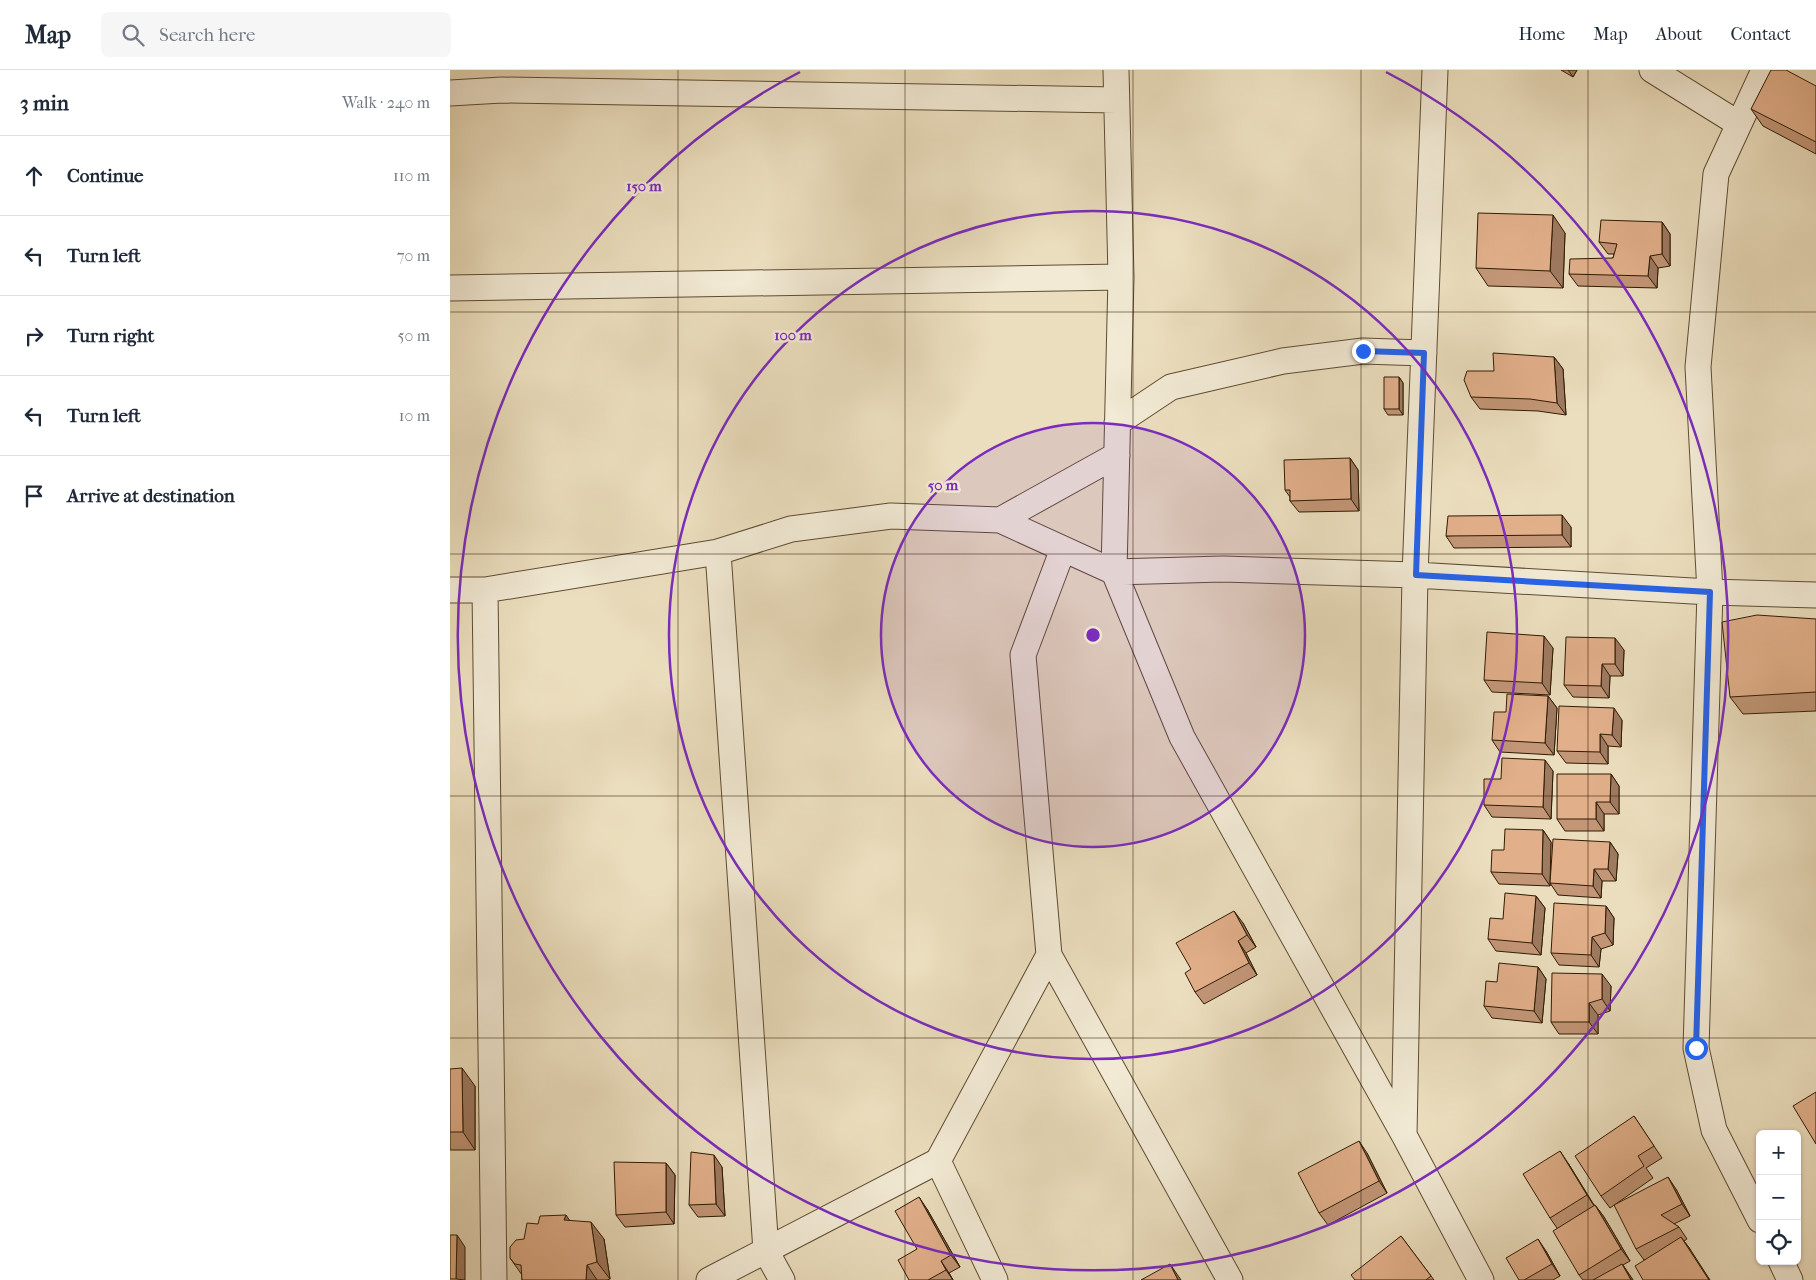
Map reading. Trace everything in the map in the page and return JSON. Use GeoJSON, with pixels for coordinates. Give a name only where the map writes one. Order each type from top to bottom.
{"type":"FeatureCollection","features":[{"type":"Feature","properties":{"kind":"street"},"geometry":{"type":"LineString","coordinates":[[1116,70],[1121,277],[1114,572],[1182,737],[1404,1135],[1481,1280]]}},
{"type":"Feature","properties":{"kind":"street"},"geometry":{"type":"LineString","coordinates":[[1404,1135],[1416,575],[1435,70]]}},
{"type":"Feature","properties":{"kind":"street"},"geometry":{"type":"LineString","coordinates":[[1652,70],[1739,124]]}},
{"type":"Feature","properties":{"kind":"street"},"geometry":{"type":"LineString","coordinates":[[1756,1212],[1714,1130],[1696,1048],[1710,592],[1698,366],[1716,174],[1764,70]]}},
{"type":"Feature","properties":{"kind":"street"},"geometry":{"type":"LineString","coordinates":[[450,93],[496,80],[1116,100]]}},
{"type":"Feature","properties":{"kind":"street"},"geometry":{"type":"LineString","coordinates":[[450,288],[1121,277]]}},
{"type":"Feature","properties":{"kind":"street"},"geometry":{"type":"LineString","coordinates":[[1117,423],[1171,387],[1273,363],[1363,351],[1424,353]]}},
{"type":"Feature","properties":{"kind":"street"},"geometry":{"type":"LineString","coordinates":[[1000,520],[1117,455]]}},
{"type":"Feature","properties":{"kind":"street"},"geometry":{"type":"LineString","coordinates":[[450,590],[485,590],[718,552],[791,529],[891,516],[1000,520],[1114,572],[1223,569],[1416,575],[1710,592],[1816,594]]}},
{"type":"Feature","properties":{"kind":"street"},"geometry":{"type":"LineString","coordinates":[[1063,549],[1023,655],[1049,955],[1230,1280]]}},
{"type":"Feature","properties":{"kind":"street"},"geometry":{"type":"LineString","coordinates":[[718,552],[766,1251],[782,1280]]}},
{"type":"Feature","properties":{"kind":"street"},"geometry":{"type":"LineString","coordinates":[[485,590],[494,1280]]}},
{"type":"Feature","properties":{"kind":"street"},"geometry":{"type":"LineString","coordinates":[[709,1280],[938,1161],[1049,955]]}},
{"type":"Feature","properties":{"kind":"street"},"geometry":{"type":"LineString","coordinates":[[938,1161],[995,1280]]}},
{"type":"Feature","properties":{"kind":"street"},"geometry":{"type":"LineString","coordinates":[[1783,1265],[1790,1280]]}},
{"type":"Feature","properties":{"kind":"building"},"geometry":{"type":"Polygon","coordinates":[[[1771,70],[1786,70],[1816,86],[1816,142],[1751,109],[1771,70]]]}},
{"type":"Feature","properties":{"kind":"building"},"geometry":{"type":"Polygon","coordinates":[[[1478,213],[1553,215],[1550,271],[1476,268],[1478,213]]]}},
{"type":"Feature","properties":{"kind":"building"},"geometry":{"type":"Polygon","coordinates":[[[1601,220],[1662,222],[1662,254],[1650,256],[1648,276],[1569,274],[1570,259],[1613,258],[1617,244],[1599,242],[1601,220]]]}},
{"type":"Feature","properties":{"kind":"building"},"geometry":{"type":"Polygon","coordinates":[[[1493,353],[1554,357],[1557,403],[1530,399],[1471,397],[1464,380],[1467,371],[1494,371],[1493,353]]]}},
{"type":"Feature","properties":{"kind":"building"},"geometry":{"type":"Polygon","coordinates":[[[1384,377],[1399,377],[1399,409],[1384,409],[1384,377]]]}},
{"type":"Feature","properties":{"kind":"building"},"geometry":{"type":"Polygon","coordinates":[[[1350,458],[1351,499],[1290,501],[1290,490],[1285,490],[1284,460],[1350,458]]]}},
{"type":"Feature","properties":{"kind":"building"},"geometry":{"type":"Polygon","coordinates":[[[1562,515],[1562,535],[1446,536],[1448,516],[1562,515]]]}},
{"type":"Feature","properties":{"kind":"building"},"geometry":{"type":"Polygon","coordinates":[[[1757,615],[1816,619],[1816,692],[1730,697],[1722,622],[1757,615]]]}},
{"type":"Feature","properties":{"kind":"building"},"geometry":{"type":"Polygon","coordinates":[[[1487,632],[1544,636],[1542,683],[1484,680],[1487,632]]]}},
{"type":"Feature","properties":{"kind":"building"},"geometry":{"type":"Polygon","coordinates":[[[1566,637],[1615,638],[1615,664],[1602,664],[1601,686],[1564,685],[1566,637]]]}},
{"type":"Feature","properties":{"kind":"building"},"geometry":{"type":"Polygon","coordinates":[[[1507,694],[1548,696],[1545,743],[1492,740],[1494,712],[1506,712],[1507,694]]]}},
{"type":"Feature","properties":{"kind":"building"},"geometry":{"type":"Polygon","coordinates":[[[1559,706],[1614,708],[1612,735],[1600,734],[1600,752],[1557,751],[1559,706]]]}},
{"type":"Feature","properties":{"kind":"building"},"geometry":{"type":"Polygon","coordinates":[[[1502,758],[1545,760],[1543,807],[1484,805],[1484,779],[1501,779],[1502,758]]]}},
{"type":"Feature","properties":{"kind":"building"},"geometry":{"type":"Polygon","coordinates":[[[1557,774],[1611,774],[1610,802],[1596,802],[1596,819],[1557,819],[1557,774]]]}},
{"type":"Feature","properties":{"kind":"building"},"geometry":{"type":"Polygon","coordinates":[[[1505,829],[1543,830],[1542,874],[1491,872],[1492,850],[1504,850],[1505,829]]]}},
{"type":"Feature","properties":{"kind":"building"},"geometry":{"type":"Polygon","coordinates":[[[1553,839],[1610,842],[1608,869],[1594,869],[1593,886],[1550,883],[1553,839]]]}},
{"type":"Feature","properties":{"kind":"building"},"geometry":{"type":"Polygon","coordinates":[[[1505,893],[1536,896],[1532,943],[1488,939],[1490,918],[1503,919],[1505,893]]]}},
{"type":"Feature","properties":{"kind":"building"},"geometry":{"type":"Polygon","coordinates":[[[1554,903],[1606,906],[1605,933],[1592,937],[1591,955],[1551,953],[1554,903]]]}},
{"type":"Feature","properties":{"kind":"building"},"geometry":{"type":"Polygon","coordinates":[[[1234,911],[1247,935],[1238,941],[1249,963],[1195,992],[1185,973],[1191,969],[1176,943],[1234,911]]]}},
{"type":"Feature","properties":{"kind":"building"},"geometry":{"type":"Polygon","coordinates":[[[1499,963],[1538,967],[1534,1011],[1484,1006],[1486,981],[1497,982],[1499,963]]]}},
{"type":"Feature","properties":{"kind":"building"},"geometry":{"type":"Polygon","coordinates":[[[1552,973],[1602,974],[1602,999],[1589,1003],[1589,1022],[1551,1022],[1552,973]]]}},
{"type":"Feature","properties":{"kind":"building"},"geometry":{"type":"Polygon","coordinates":[[[462,1068],[463,1132],[450,1132],[450,1069],[462,1068]]]}},
{"type":"Feature","properties":{"kind":"building"},"geometry":{"type":"Polygon","coordinates":[[[1816,1092],[1816,1144],[1793,1106],[1816,1092]]]}},
{"type":"Feature","properties":{"kind":"building"},"geometry":{"type":"Polygon","coordinates":[[[1634,1116],[1654,1146],[1638,1156],[1644,1166],[1601,1196],[1575,1156],[1634,1116]]]}},
{"type":"Feature","properties":{"kind":"building"},"geometry":{"type":"Polygon","coordinates":[[[1359,1141],[1379,1181],[1319,1213],[1298,1173],[1359,1141]]]}},
{"type":"Feature","properties":{"kind":"building"},"geometry":{"type":"Polygon","coordinates":[[[1560,1151],[1587,1195],[1550,1218],[1523,1174],[1560,1151]]]}},
{"type":"Feature","properties":{"kind":"building"},"geometry":{"type":"Polygon","coordinates":[[[691,1152],[714,1155],[716,1204],[689,1205],[691,1152]]]}},
{"type":"Feature","properties":{"kind":"building"},"geometry":{"type":"Polygon","coordinates":[[[614,1162],[666,1163],[666,1212],[616,1215],[614,1162]]]}},
{"type":"Feature","properties":{"kind":"building"},"geometry":{"type":"Polygon","coordinates":[[[1668,1177],[1682,1204],[1661,1215],[1679,1227],[1636,1249],[1614,1205],[1668,1177]]]}},
{"type":"Feature","properties":{"kind":"building"},"geometry":{"type":"Polygon","coordinates":[[[919,1197],[951,1255],[941,1261],[946,1270],[928,1280],[909,1280],[898,1260],[917,1249],[895,1211],[919,1197]]]}},
{"type":"Feature","properties":{"kind":"building"},"geometry":{"type":"Polygon","coordinates":[[[1595,1205],[1621,1249],[1579,1275],[1553,1231],[1595,1205]]]}},
{"type":"Feature","properties":{"kind":"building"},"geometry":{"type":"Polygon","coordinates":[[[566,1215],[564,1220],[591,1222],[597,1262],[587,1265],[586,1280],[522,1280],[521,1265],[515,1264],[510,1258],[510,1247],[516,1240],[524,1239],[527,1223],[538,1224],[540,1216],[566,1215]]]}},
{"type":"Feature","properties":{"kind":"building"},"geometry":{"type":"Polygon","coordinates":[[[450,1235],[457,1235],[456,1279],[450,1279],[450,1235]]]}},
{"type":"Feature","properties":{"kind":"building"},"geometry":{"type":"Polygon","coordinates":[[[1401,1236],[1431,1276],[1426,1280],[1355,1280],[1351,1275],[1401,1236]]]}},
{"type":"Feature","properties":{"kind":"building"},"geometry":{"type":"Polygon","coordinates":[[[1681,1237],[1709,1280],[1643,1280],[1635,1266],[1681,1237]]]}},
{"type":"Feature","properties":{"kind":"building"},"geometry":{"type":"Polygon","coordinates":[[[1538,1239],[1552,1264],[1524,1280],[1519,1280],[1506,1258],[1538,1239]]]}},
{"type":"Feature","properties":{"kind":"building"},"geometry":{"type":"Polygon","coordinates":[[[1170,1264],[1178,1280],[1141,1280],[1170,1264]]]}},
{"type":"Feature","properties":{"kind":"building"},"geometry":{"type":"Polygon","coordinates":[[[1622,1264],[1631,1280],[1593,1280],[1622,1264]]]}},
{"type":"Feature","properties":{"kind":"route"},"geometry":{"type":"LineString","coordinates":[[1363,351],[1424,353],[1416,575],[1710,592],[1696,1048]]}}]}
